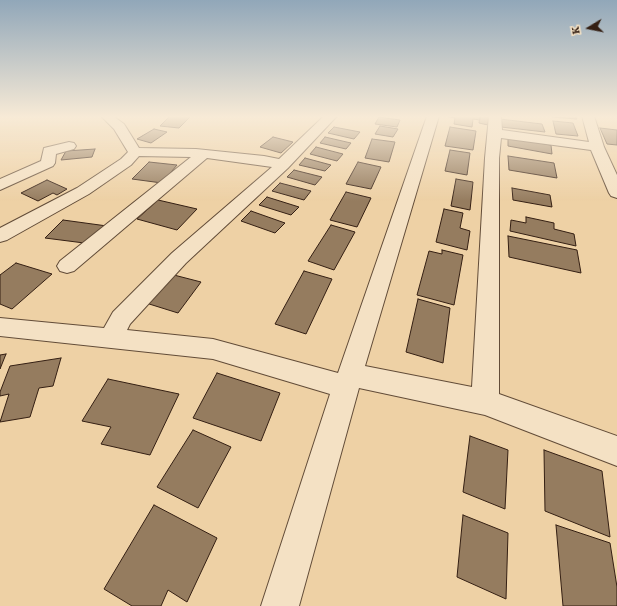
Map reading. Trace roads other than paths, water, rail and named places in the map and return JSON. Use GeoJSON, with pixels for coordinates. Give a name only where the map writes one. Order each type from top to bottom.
{"type":"FeatureCollection","features":[{"type":"Feature","properties":{"kind":"street"},"geometry":{"type":"LineString","coordinates":[[130,144],[135,152]]}},
{"type":"Feature","properties":{"kind":"street"},"geometry":{"type":"LineString","coordinates":[[111,338],[121,318],[179,258],[283,165],[303,144]]}},
{"type":"Feature","properties":{"kind":"street"},"geometry":{"type":"LineString","coordinates":[[280,606],[348,381],[424,144]]}},
{"type":"Feature","properties":{"kind":"street"},"geometry":{"type":"LineString","coordinates":[[485,402],[493,144]]}},
{"type":"Feature","properties":{"kind":"street"},"geometry":{"type":"LineString","coordinates":[[585,144],[597,147],[617,193]]}},
{"type":"Feature","properties":{"kind":"street"},"geometry":{"type":"LineString","coordinates":[[0,185],[48,163],[49,151],[69,146]]}},
{"type":"Feature","properties":{"kind":"street"},"geometry":{"type":"LineString","coordinates":[[0,236],[83,191],[126,162],[135,152],[204,154],[264,160],[283,165]]}},
{"type":"Feature","properties":{"kind":"street"},"geometry":{"type":"LineString","coordinates":[[67,266],[204,154]]}},
{"type":"Feature","properties":{"kind":"street"},"geometry":{"type":"LineString","coordinates":[[0,327],[213,349],[348,381],[485,402],[617,451]]}}]}
